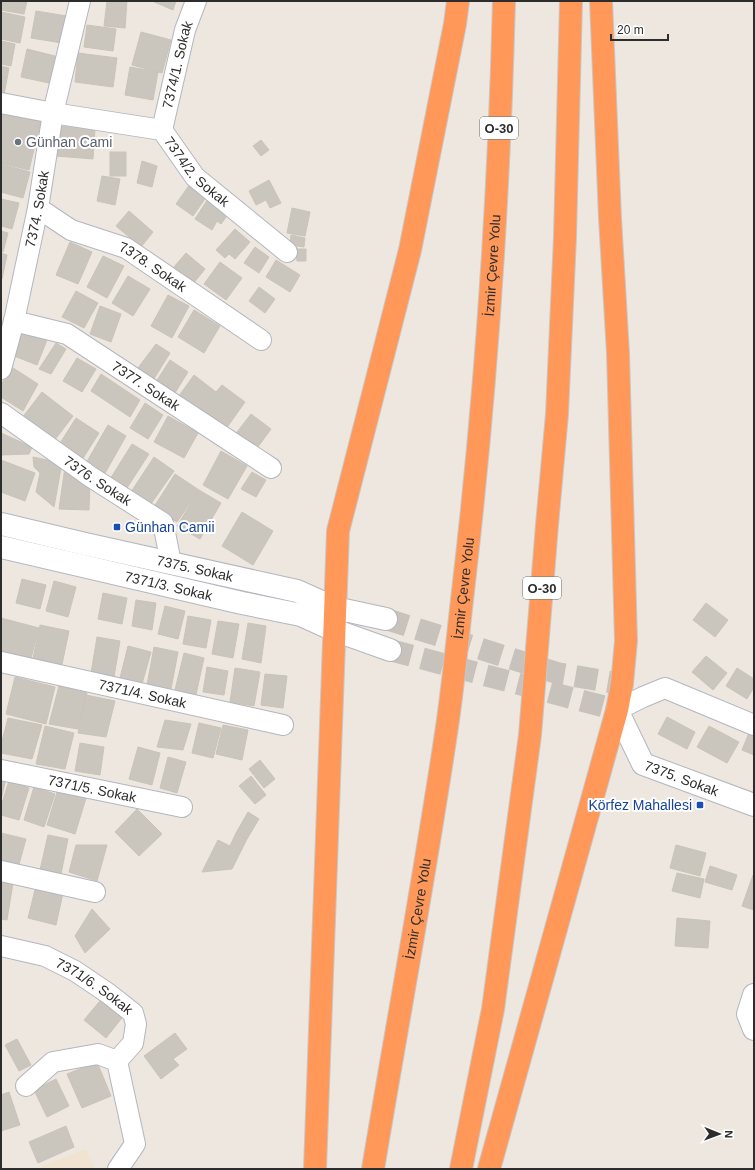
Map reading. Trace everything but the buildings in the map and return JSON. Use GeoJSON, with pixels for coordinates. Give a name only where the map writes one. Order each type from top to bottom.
{"type":"FeatureCollection","features":[{"type":"Feature","properties":{"kind":"highway"},"geometry":{"type":"LineString","coordinates":[[315,1169],[338,531],[410,250],[455,24],[458,1]]}},
{"type":"Feature","properties":{"kind":"highway","name":"İzmir Çevre Yolu"},"geometry":{"type":"LineString","coordinates":[[373,1169],[433,818],[448,717],[475,484],[489,314],[502,72],[504,1]]}},
{"type":"Feature","properties":{"kind":"highway","name":"O-30"},"geometry":{"type":"LineString","coordinates":[[461,1169],[493,1009],[530,735],[557,414],[571,1]]}},
{"type":"Feature","properties":{"kind":"highway"},"geometry":{"type":"LineString","coordinates":[[489,1169],[617,710],[622,684],[626,641],[618,353],[610,218],[601,1]]}},
{"type":"Feature","properties":{"kind":"street","name":"7374. Sokak"},"geometry":{"type":"LineString","coordinates":[[1,369],[14,321],[38,208],[53,113],[80,1]]}},
{"type":"Feature","properties":{"kind":"street","name":"7374/1. Sokak"},"geometry":{"type":"LineString","coordinates":[[162,130],[185,30],[196,1]]}},
{"type":"Feature","properties":{"kind":"street","name":"7374/2. Sokak"},"geometry":{"type":"LineString","coordinates":[[1,103],[53,113],[162,130],[194,177],[287,252]]}},
{"type":"Feature","properties":{"kind":"street","name":"7378. Sokak"},"geometry":{"type":"LineString","coordinates":[[38,208],[71,230],[126,248],[261,340]]}},
{"type":"Feature","properties":{"kind":"street","name":"7377. Sokak"},"geometry":{"type":"LineString","coordinates":[[14,321],[67,334],[270,468]]}},
{"type":"Feature","properties":{"kind":"street","name":"7376. Sokak"},"geometry":{"type":"LineString","coordinates":[[1,413],[91,478],[163,523],[171,563]]}},
{"type":"Feature","properties":{"kind":"street","name":"7375. Sokak"},"geometry":{"type":"LineString","coordinates":[[1,524],[297,591],[335,608],[386,618]]}},
{"type":"Feature","properties":{"kind":"street","name":"7371/3. Sokak"},"geometry":{"type":"LineString","coordinates":[[1,546],[242,603],[301,615],[334,630]]}},
{"type":"Feature","properties":{"kind":"street"},"geometry":{"type":"LineString","coordinates":[[334,630],[390,650]]}},
{"type":"Feature","properties":{"kind":"street","name":"7371/4. Sokak"},"geometry":{"type":"LineString","coordinates":[[1,662],[283,725]]}},
{"type":"Feature","properties":{"kind":"street"},"geometry":{"type":"LineString","coordinates":[[617,710],[665,688],[754,725]]}},
{"type":"Feature","properties":{"kind":"street","name":"7375. Sokak"},"geometry":{"type":"LineString","coordinates":[[617,710],[643,764],[754,805]]}},
{"type":"Feature","properties":{"kind":"street","name":"7371/5. Sokak"},"geometry":{"type":"LineString","coordinates":[[1,770],[182,807]]}},
{"type":"Feature","properties":{"kind":"street"},"geometry":{"type":"LineString","coordinates":[[1,871],[95,892]]}},
{"type":"Feature","properties":{"kind":"street","name":"7371/6. Sokak"},"geometry":{"type":"LineString","coordinates":[[1,946],[45,956],[75,971],[109,994],[133,1013],[136,1024],[133,1043],[117,1061]]}},
{"type":"Feature","properties":{"kind":"street"},"geometry":{"type":"LineString","coordinates":[[754,994],[748,1014],[754,1029]]}},
{"type":"Feature","properties":{"kind":"street"},"geometry":{"type":"LineString","coordinates":[[26,1086],[53,1062],[98,1054],[117,1061],[135,1144],[118,1169]]}},
{"type":"Feature","properties":{"kind":"shaded area"},"geometry":{"type":"Polygon","coordinates":[[[86,1149],[95,1169],[35,1169],[86,1149]]]}},
{"type":"Feature","properties":{"kind":"tunnel"},"geometry":{"type":"LineString","coordinates":[[386,619],[557,673],[622,684]]}},
{"type":"Feature","properties":{"kind":"tunnel"},"geometry":{"type":"LineString","coordinates":[[390,650],[617,710]]}},
{"type":"Feature","properties":{"kind":"place","name":"Günhan Cami"},"geometry":{"type":"Point","coordinates":[18,142]}},
{"type":"Feature","properties":{"kind":"place","name":"Günhan Camii"},"geometry":{"type":"Point","coordinates":[117,527]}},
{"type":"Feature","properties":{"kind":"place","name":"Körfez Mahallesi"},"geometry":{"type":"Point","coordinates":[700,805]}}]}
